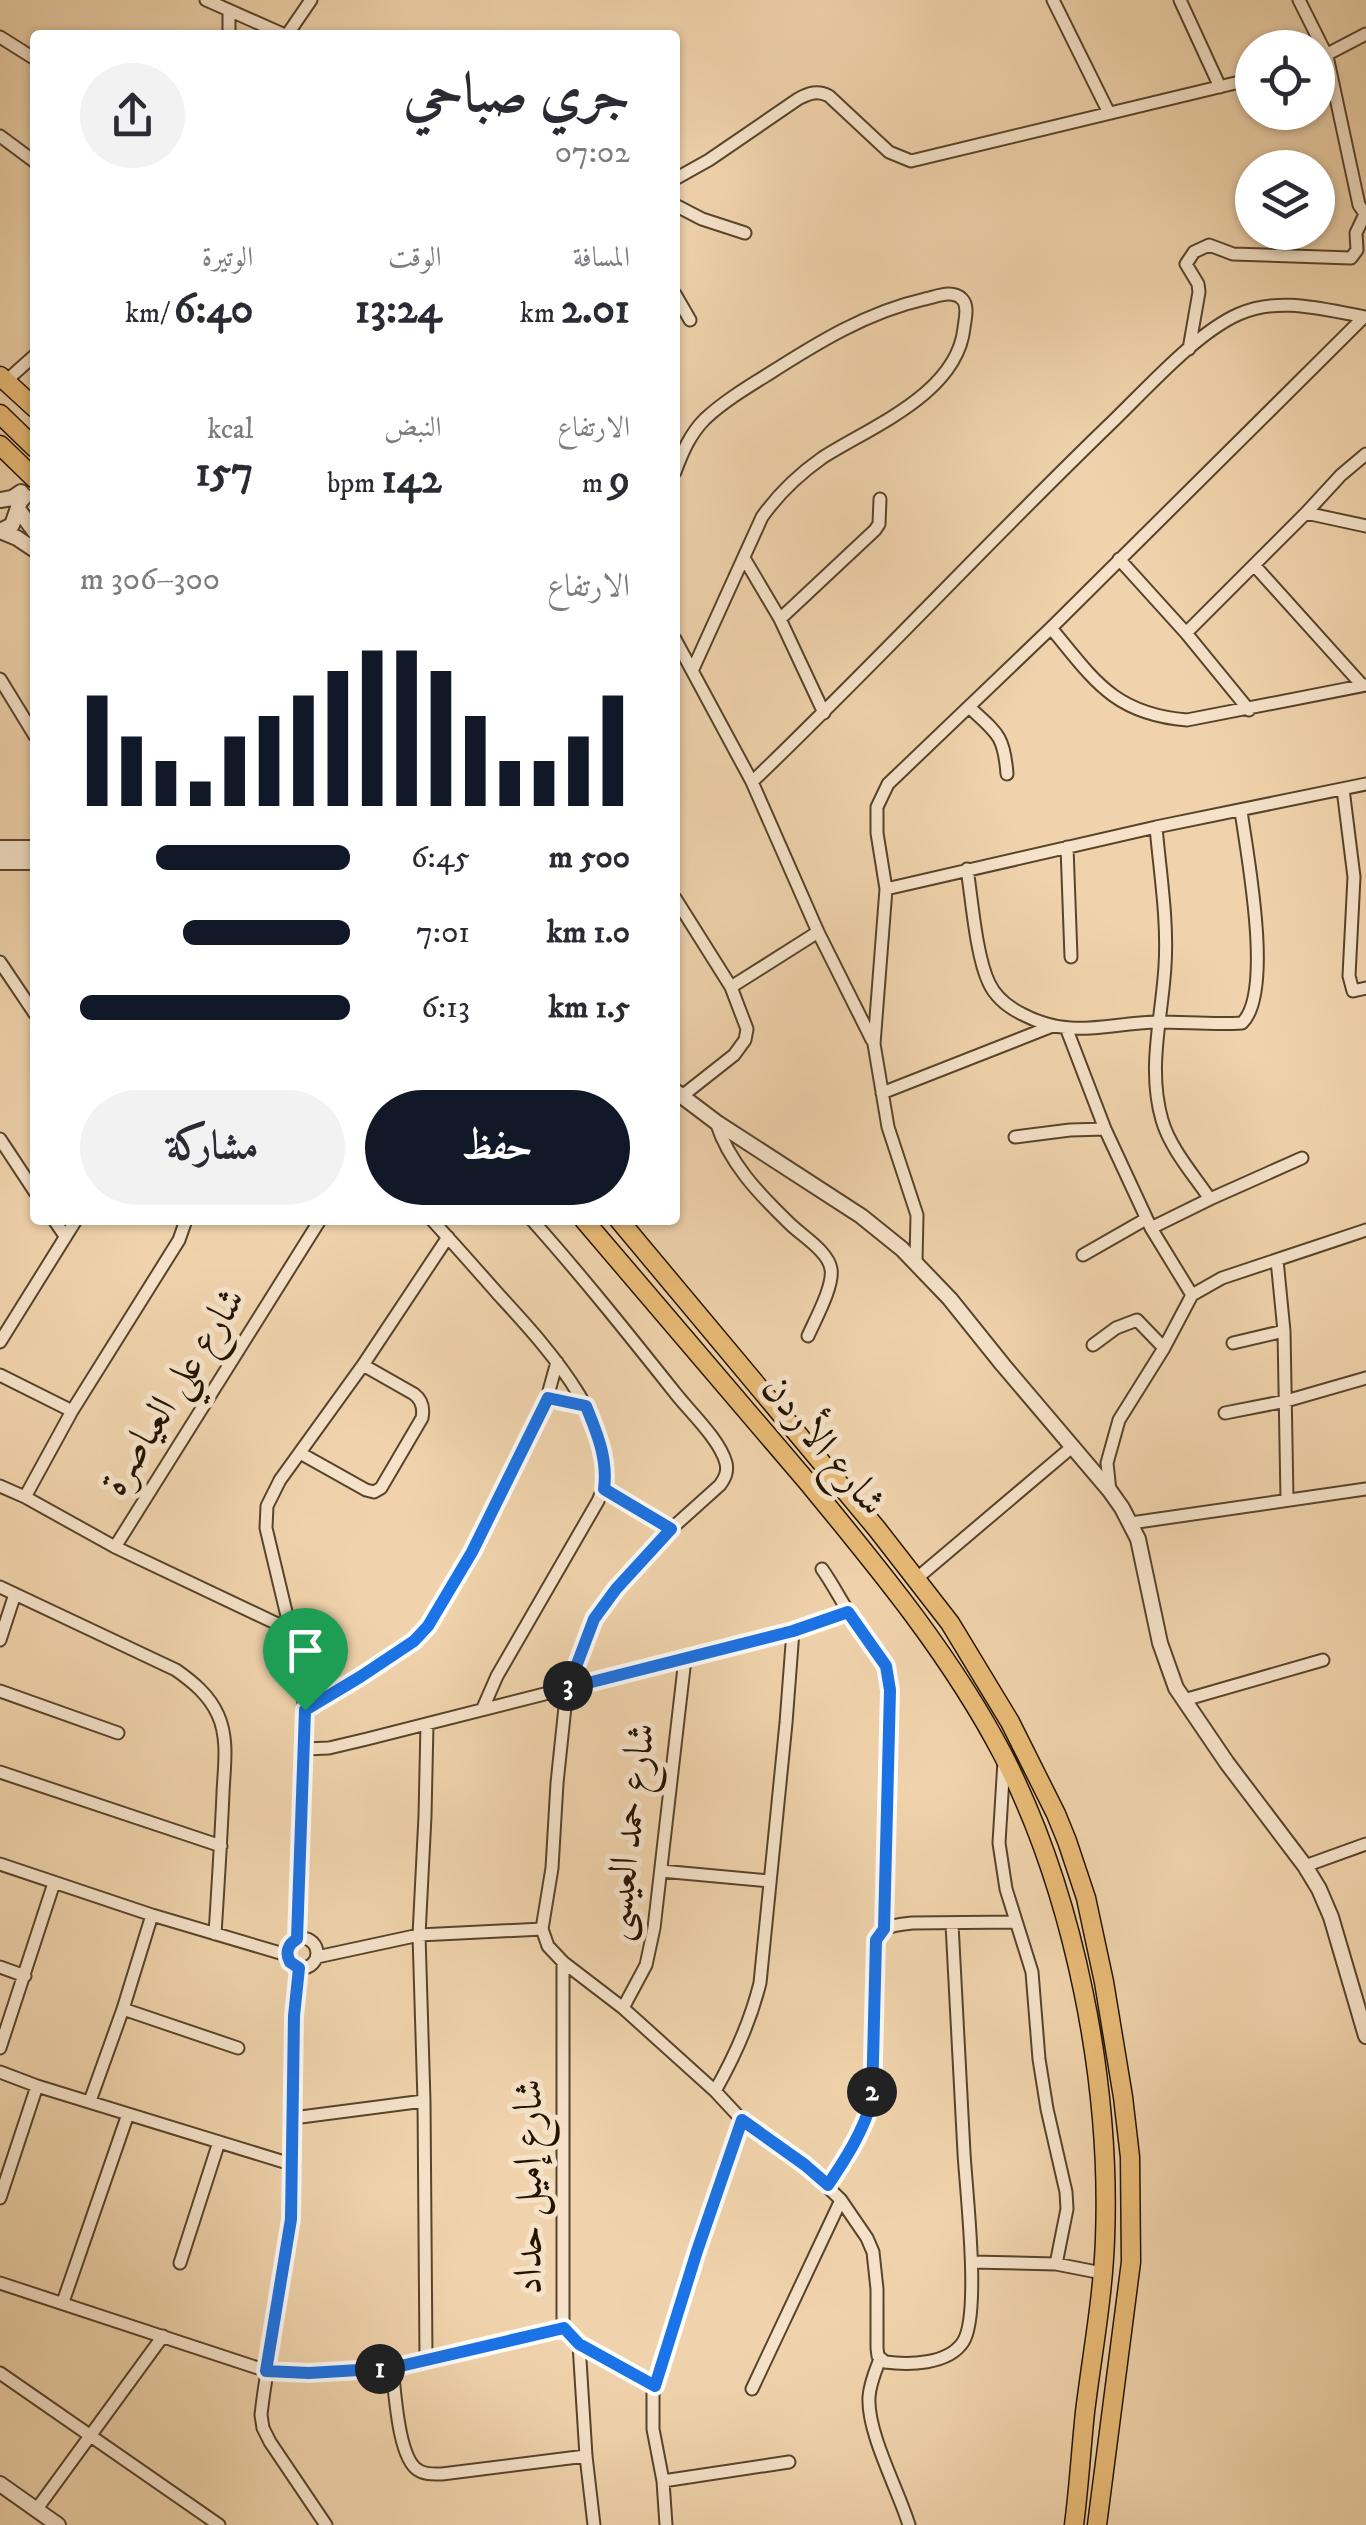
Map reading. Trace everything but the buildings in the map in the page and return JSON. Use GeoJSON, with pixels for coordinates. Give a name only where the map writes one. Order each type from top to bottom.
{"type":"FeatureCollection","features":[{"type":"Feature","properties":{"kind":"highway"},"geometry":{"type":"LineString","coordinates":[[3,378],[30,403]]}},
{"type":"Feature","properties":{"kind":"highway"},"geometry":{"type":"LineString","coordinates":[[0,414],[30,443]]}},
{"type":"Feature","properties":{"kind":"highway"},"geometry":{"type":"LineString","coordinates":[[0,444],[25,494]]}},
{"type":"Feature","properties":{"kind":"highway","name":"شارع الأردن"},"geometry":{"type":"LineString","coordinates":[[588,1225],[860,1545],[924,1628],[1004,1757],[1050,1868],[1080,1977],[1100,2101],[1105,2185],[1102,2273],[1074,2525]]}},
{"type":"Feature","properties":{"kind":"highway","name":"شارع الأردن"},"geometry":{"type":"LineString","coordinates":[[624,1225],[950,1623],[1010,1722],[1056,1814],[1086,1898],[1124,2097],[1130,2157],[1130,2262],[1097,2525]]}},
{"type":"Feature","properties":{"kind":"street"},"geometry":{"type":"LineString","coordinates":[[206,0],[274,30]]}},
{"type":"Feature","properties":{"kind":"street"},"geometry":{"type":"LineString","coordinates":[[289,30],[310,0]]}},
{"type":"Feature","properties":{"kind":"street"},"geometry":{"type":"LineString","coordinates":[[1053,0],[1109,113]]}},
{"type":"Feature","properties":{"kind":"street"},"geometry":{"type":"LineString","coordinates":[[1180,0],[1220,86]]}},
{"type":"Feature","properties":{"kind":"street"},"geometry":{"type":"LineString","coordinates":[[1298,0],[1311,30]]}},
{"type":"Feature","properties":{"kind":"street"},"geometry":{"type":"LineString","coordinates":[[229,12],[229,30]]}},
{"type":"Feature","properties":{"kind":"street"},"geometry":{"type":"LineString","coordinates":[[1335,50],[1366,34]]}},
{"type":"Feature","properties":{"kind":"street"},"geometry":{"type":"LineString","coordinates":[[0,37],[30,56]]}},
{"type":"Feature","properties":{"kind":"street"},"geometry":{"type":"LineString","coordinates":[[680,176],[813,93],[829,96],[889,152],[911,161],[1235,82]]}},
{"type":"Feature","properties":{"kind":"street"},"geometry":{"type":"LineString","coordinates":[[1189,348],[1198,284],[1186,264],[1194,252],[1210,245],[1233,254],[1355,256],[1356,233],[1366,215],[1359,205],[1335,109]]}},
{"type":"Feature","properties":{"kind":"street"},"geometry":{"type":"LineString","coordinates":[[0,136],[30,158]]}},
{"type":"Feature","properties":{"kind":"street"},"geometry":{"type":"LineString","coordinates":[[680,208],[702,220],[745,233]]}},
{"type":"Feature","properties":{"kind":"street"},"geometry":{"type":"LineString","coordinates":[[680,459],[696,428],[708,416],[784,364],[861,320],[894,306],[947,294],[962,299],[966,308],[963,337],[936,382],[909,406],[822,459],[776,496],[762,516],[692,669]]}},
{"type":"Feature","properties":{"kind":"street"},"geometry":{"type":"LineString","coordinates":[[680,303],[690,320]]}},
{"type":"Feature","properties":{"kind":"street"},"geometry":{"type":"LineString","coordinates":[[752,782],[1189,348],[1228,319],[1268,305],[1300,305],[1365,317]]}},
{"type":"Feature","properties":{"kind":"street"},"geometry":{"type":"LineString","coordinates":[[916,1262],[917,1214],[894,1149],[874,1044],[886,888],[877,834],[881,796],[888,784],[1365,317]]}},
{"type":"Feature","properties":{"kind":"street"},"geometry":{"type":"LineString","coordinates":[[3,378],[30,359]]}},
{"type":"Feature","properties":{"kind":"street"},"geometry":{"type":"LineString","coordinates":[[1186,633],[1366,454]]}},
{"type":"Feature","properties":{"kind":"street"},"geometry":{"type":"LineString","coordinates":[[0,500],[25,494]]}},
{"type":"Feature","properties":{"kind":"street"},"geometry":{"type":"LineString","coordinates":[[0,531],[12,525],[25,494]]}},
{"type":"Feature","properties":{"kind":"street"},"geometry":{"type":"LineString","coordinates":[[780,619],[875,530],[880,499]]}},
{"type":"Feature","properties":{"kind":"street"},"geometry":{"type":"LineString","coordinates":[[1306,513],[1366,526]]}},
{"type":"Feature","properties":{"kind":"street"},"geometry":{"type":"LineString","coordinates":[[0,531],[30,547]]}},
{"type":"Feature","properties":{"kind":"street"},"geometry":{"type":"LineString","coordinates":[[744,558],[780,619],[824,713]]}},
{"type":"Feature","properties":{"kind":"street"},"geometry":{"type":"LineString","coordinates":[[1119,559],[1248,710]]}},
{"type":"Feature","properties":{"kind":"street"},"geometry":{"type":"LineString","coordinates":[[1254,566],[1364,685]]}},
{"type":"Feature","properties":{"kind":"street"},"geometry":{"type":"LineString","coordinates":[[1051,628],[1116,699],[1135,710],[1163,718],[1187,720],[1248,710],[1364,685]]}},
{"type":"Feature","properties":{"kind":"street"},"geometry":{"type":"LineString","coordinates":[[680,648],[752,782],[818,932],[874,1044]]}},
{"type":"Feature","properties":{"kind":"street"},"geometry":{"type":"LineString","coordinates":[[0,679],[30,728]]}},
{"type":"Feature","properties":{"kind":"street"},"geometry":{"type":"LineString","coordinates":[[970,707],[1002,739],[1008,774]]}},
{"type":"Feature","properties":{"kind":"street"},"geometry":{"type":"LineString","coordinates":[[886,888],[1366,784]]}},
{"type":"Feature","properties":{"kind":"street"},"geometry":{"type":"LineString","coordinates":[[1343,789],[1360,878],[1349,976],[1353,991],[1366,988]]}},
{"type":"Feature","properties":{"kind":"street"},"geometry":{"type":"LineString","coordinates":[[967,870],[983,964],[990,984],[1006,1005],[1050,1027],[1067,1030],[1158,1022],[1242,1023],[1251,1013],[1258,974],[1242,811]]}},
{"type":"Feature","properties":{"kind":"street"},"geometry":{"type":"LineString","coordinates":[[1156,828],[1165,965],[1155,1068],[1163,1124],[1210,1198]]}},
{"type":"Feature","properties":{"kind":"street"},"geometry":{"type":"LineString","coordinates":[[1068,847],[1071,957]]}},
{"type":"Feature","properties":{"kind":"street"},"geometry":{"type":"LineString","coordinates":[[0,848],[30,848]]}},
{"type":"Feature","properties":{"kind":"street"},"geometry":{"type":"LineString","coordinates":[[0,862],[30,862]]}},
{"type":"Feature","properties":{"kind":"street"},"geometry":{"type":"LineString","coordinates":[[680,906],[732,987],[746,1022],[745,1040],[734,1055],[680,1092]]}},
{"type":"Feature","properties":{"kind":"street"},"geometry":{"type":"LineString","coordinates":[[732,987],[818,932]]}},
{"type":"Feature","properties":{"kind":"street"},"geometry":{"type":"LineString","coordinates":[[1,964],[30,1007]]}},
{"type":"Feature","properties":{"kind":"street"},"geometry":{"type":"LineString","coordinates":[[882,1093],[1050,1027]]}},
{"type":"Feature","properties":{"kind":"street"},"geometry":{"type":"LineString","coordinates":[[1067,1030],[1105,1129],[1148,1224],[1192,1295]]}},
{"type":"Feature","properties":{"kind":"street"},"geometry":{"type":"LineString","coordinates":[[680,1094],[716,1122],[861,1216],[916,1262],[1110,1491],[1130,1523],[1142,1554],[1168,1670],[1227,1764],[1305,1866],[1326,1903],[1366,2036]]}},
{"type":"Feature","properties":{"kind":"street"},"geometry":{"type":"LineString","coordinates":[[716,1122],[739,1169],[829,1261],[831,1277],[808,1336]]}},
{"type":"Feature","properties":{"kind":"street"},"geometry":{"type":"LineString","coordinates":[[1014,1137],[1105,1129]]}},
{"type":"Feature","properties":{"kind":"street"},"geometry":{"type":"LineString","coordinates":[[0,1139],[30,1184]]}},
{"type":"Feature","properties":{"kind":"street"},"geometry":{"type":"LineString","coordinates":[[1083,1255],[1302,1158]]}},
{"type":"Feature","properties":{"kind":"street"},"geometry":{"type":"LineString","coordinates":[[57,1225],[65,1236]]}},
{"type":"Feature","properties":{"kind":"street"},"geometry":{"type":"LineString","coordinates":[[0,1342],[73,1225]]}},
{"type":"Feature","properties":{"kind":"street"},"geometry":{"type":"LineString","coordinates":[[24,1497],[72,1411],[179,1240],[184,1225]]}},
{"type":"Feature","properties":{"kind":"street","name":"شارع علي العياصرة"},"geometry":{"type":"LineString","coordinates":[[114,1547],[317,1225]]}},
{"type":"Feature","properties":{"kind":"street"},"geometry":{"type":"LineString","coordinates":[[437,1225],[558,1362],[586,1406],[606,1474],[604,1489],[497,1676],[483,1708]]}},
{"type":"Feature","properties":{"kind":"street"},"geometry":{"type":"LineString","coordinates":[[536,1225],[620,1322],[726,1464],[725,1478],[671,1529],[594,1619],[568,1688],[552,1868],[542,1928],[548,1946],[562,1962],[623,2008],[742,2120],[828,2185],[868,2238],[877,2288],[878,2354],[869,2401],[872,2422],[909,2525]]}},
{"type":"Feature","properties":{"kind":"street"},"geometry":{"type":"LineString","coordinates":[[1110,1491],[1107,1464],[1119,1420],[1192,1295],[1222,1278],[1366,1230]]}},
{"type":"Feature","properties":{"kind":"street"},"geometry":{"type":"LineString","coordinates":[[297,1939],[310,1940],[316,1952],[310,1966],[299,1968],[287,1955],[288,1947],[297,1939],[305,1710],[266,1516],[271,1496],[448,1237]]}},
{"type":"Feature","properties":{"kind":"street"},"geometry":{"type":"LineString","coordinates":[[1277,1260],[1284,1331],[1287,1499]]}},
{"type":"Feature","properties":{"kind":"street"},"geometry":{"type":"LineString","coordinates":[[1093,1345],[1116,1328],[1137,1320],[1164,1348]]}},
{"type":"Feature","properties":{"kind":"street"},"geometry":{"type":"LineString","coordinates":[[1234,1343],[1284,1331]]}},
{"type":"Feature","properties":{"kind":"street"},"geometry":{"type":"LineString","coordinates":[[305,1710],[414,1641],[428,1626],[472,1552],[548,1398],[558,1362]]}},
{"type":"Feature","properties":{"kind":"street"},"geometry":{"type":"LineString","coordinates":[[300,1453],[368,1491],[380,1488],[422,1418],[423,1408],[414,1394],[363,1364]]}},
{"type":"Feature","properties":{"kind":"street"},"geometry":{"type":"LineString","coordinates":[[0,1375],[72,1411]]}},
{"type":"Feature","properties":{"kind":"street"},"geometry":{"type":"LineString","coordinates":[[1225,1413],[1286,1401],[1366,1378]]}},
{"type":"Feature","properties":{"kind":"street"},"geometry":{"type":"LineString","coordinates":[[548,1398],[586,1406]]}},
{"type":"Feature","properties":{"kind":"street"},"geometry":{"type":"LineString","coordinates":[[916,1579],[1072,1447]]}},
{"type":"Feature","properties":{"kind":"street"},"geometry":{"type":"LineString","coordinates":[[0,1486],[114,1547],[290,1630]]}},
{"type":"Feature","properties":{"kind":"street"},"geometry":{"type":"LineString","coordinates":[[604,1489],[671,1529]]}},
{"type":"Feature","properties":{"kind":"street"},"geometry":{"type":"LineString","coordinates":[[1130,1523],[1366,1489]]}},
{"type":"Feature","properties":{"kind":"street"},"geometry":{"type":"LineString","coordinates":[[822,1569],[886,1666],[890,1690],[884,1929],[876,1940],[872,2100],[860,2132],[828,2185]]}},
{"type":"Feature","properties":{"kind":"street"},"geometry":{"type":"LineString","coordinates":[[0,1586],[159,1662],[195,1684],[218,1715],[224,1748],[214,1934]]}},
{"type":"Feature","properties":{"kind":"street"},"geometry":{"type":"LineString","coordinates":[[0,1640],[15,1594]]}},
{"type":"Feature","properties":{"kind":"street"},"geometry":{"type":"LineString","coordinates":[[305,1749],[344,1745],[686,1659],[848,1612]]}},
{"type":"Feature","properties":{"kind":"street"},"geometry":{"type":"LineString","coordinates":[[715,2091],[751,2017],[764,1952],[793,1631]]}},
{"type":"Feature","properties":{"kind":"street","name":"شارع حمد العيسى"},"geometry":{"type":"LineString","coordinates":[[623,2008],[646,1965],[654,1928],[686,1659]]}},
{"type":"Feature","properties":{"kind":"street"},"geometry":{"type":"LineString","coordinates":[[1184,1700],[1323,1660]]}},
{"type":"Feature","properties":{"kind":"street"},"geometry":{"type":"LineString","coordinates":[[0,1690],[118,1733]]}},
{"type":"Feature","properties":{"kind":"street"},"geometry":{"type":"LineString","coordinates":[[426,2359],[419,1935],[427,1724]]}},
{"type":"Feature","properties":{"kind":"street"},"geometry":{"type":"LineString","coordinates":[[1004,1757],[999,1843],[1006,1888],[1032,1972],[1039,2059],[1066,2192],[1067,2209],[1056,2264]]}},
{"type":"Feature","properties":{"kind":"street"},"geometry":{"type":"LineString","coordinates":[[0,1772],[221,1846]]}},
{"type":"Feature","properties":{"kind":"street"},"geometry":{"type":"LineString","coordinates":[[1305,1866],[1366,1844]]}},
{"type":"Feature","properties":{"kind":"street"},"geometry":{"type":"LineString","coordinates":[[0,1864],[287,1955]]}},
{"type":"Feature","properties":{"kind":"street"},"geometry":{"type":"LineString","coordinates":[[661,1871],[770,1881]]}},
{"type":"Feature","properties":{"kind":"street"},"geometry":{"type":"LineString","coordinates":[[0,2048],[54,1883]]}},
{"type":"Feature","properties":{"kind":"street"},"geometry":{"type":"LineString","coordinates":[[90,2101],[152,1915]]}},
{"type":"Feature","properties":{"kind":"street"},"geometry":{"type":"LineString","coordinates":[[884,1929],[912,1923],[1016,1922]]}},
{"type":"Feature","properties":{"kind":"street"},"geometry":{"type":"LineString","coordinates":[[878,2354],[894,2364],[936,2360],[958,2348],[969,2320],[972,2262],[952,1924]]}},
{"type":"Feature","properties":{"kind":"street"},"geometry":{"type":"LineString","coordinates":[[316,1952],[419,1935],[542,1928]]}},
{"type":"Feature","properties":{"kind":"street","name":"شارع إميل حداد"},"geometry":{"type":"LineString","coordinates":[[562,1962],[564,2328],[579,2344],[594,2525]]}},
{"type":"Feature","properties":{"kind":"street"},"geometry":{"type":"LineString","coordinates":[[0,1968],[25,1976]]}},
{"type":"Feature","properties":{"kind":"street"},"geometry":{"type":"LineString","coordinates":[[299,1968],[294,2016],[291,2219],[261,2415],[263,2428],[326,2525]]}},
{"type":"Feature","properties":{"kind":"street"},"geometry":{"type":"LineString","coordinates":[[123,2009],[238,2048]]}},
{"type":"Feature","properties":{"kind":"street"},"geometry":{"type":"LineString","coordinates":[[0,2072],[294,2165]]}},
{"type":"Feature","properties":{"kind":"street"},"geometry":{"type":"LineString","coordinates":[[0,2198],[37,2086]]}},
{"type":"Feature","properties":{"kind":"street"},"geometry":{"type":"LineString","coordinates":[[293,2118],[424,2101]]}},
{"type":"Feature","properties":{"kind":"street"},"geometry":{"type":"LineString","coordinates":[[63,2302],[128,2114]]}},
{"type":"Feature","properties":{"kind":"street"},"geometry":{"type":"LineString","coordinates":[[666,2525],[652,2415],[655,2386],[742,2120]]}},
{"type":"Feature","properties":{"kind":"street"},"geometry":{"type":"LineString","coordinates":[[180,2263],[219,2142]]}},
{"type":"Feature","properties":{"kind":"street"},"geometry":{"type":"LineString","coordinates":[[752,2388],[840,2200]]}},
{"type":"Feature","properties":{"kind":"street"},"geometry":{"type":"LineString","coordinates":[[972,2262],[1056,2264],[1102,2273]]}},
{"type":"Feature","properties":{"kind":"street"},"geometry":{"type":"LineString","coordinates":[[0,2283],[266,2371],[309,2373],[392,2368],[564,2328]]}},
{"type":"Feature","properties":{"kind":"street"},"geometry":{"type":"LineString","coordinates":[[36,2510],[163,2336]]}},
{"type":"Feature","properties":{"kind":"street"},"geometry":{"type":"LineString","coordinates":[[579,2344],[655,2386]]}},
{"type":"Feature","properties":{"kind":"street"},"geometry":{"type":"LineString","coordinates":[[392,2368],[406,2455],[418,2470],[442,2474],[586,2456]]}},
{"type":"Feature","properties":{"kind":"street"},"geometry":{"type":"LineString","coordinates":[[0,2373],[219,2525]]}},
{"type":"Feature","properties":{"kind":"street"},"geometry":{"type":"LineString","coordinates":[[663,2482],[789,2462]]}},
{"type":"Feature","properties":{"kind":"street"},"geometry":{"type":"LineString","coordinates":[[0,2484],[58,2525]]}},
{"type":"Feature","properties":{"kind":"route"},"geometry":{"type":"LineString","coordinates":[[548,1398],[586,1406],[604,1458],[604,1489],[671,1529],[594,1619],[568,1688],[793,1631],[848,1612],[886,1666],[890,1690],[884,1929],[876,1940],[872,2100],[867,2116],[828,2185],[742,2120],[655,2386],[579,2344],[564,2328],[392,2368],[309,2373],[266,2371],[291,2219],[294,2016],[299,1968],[290,1962],[287,1952],[297,1939],[305,1710],[414,1641],[428,1626],[472,1552],[548,1398]]}}]}
